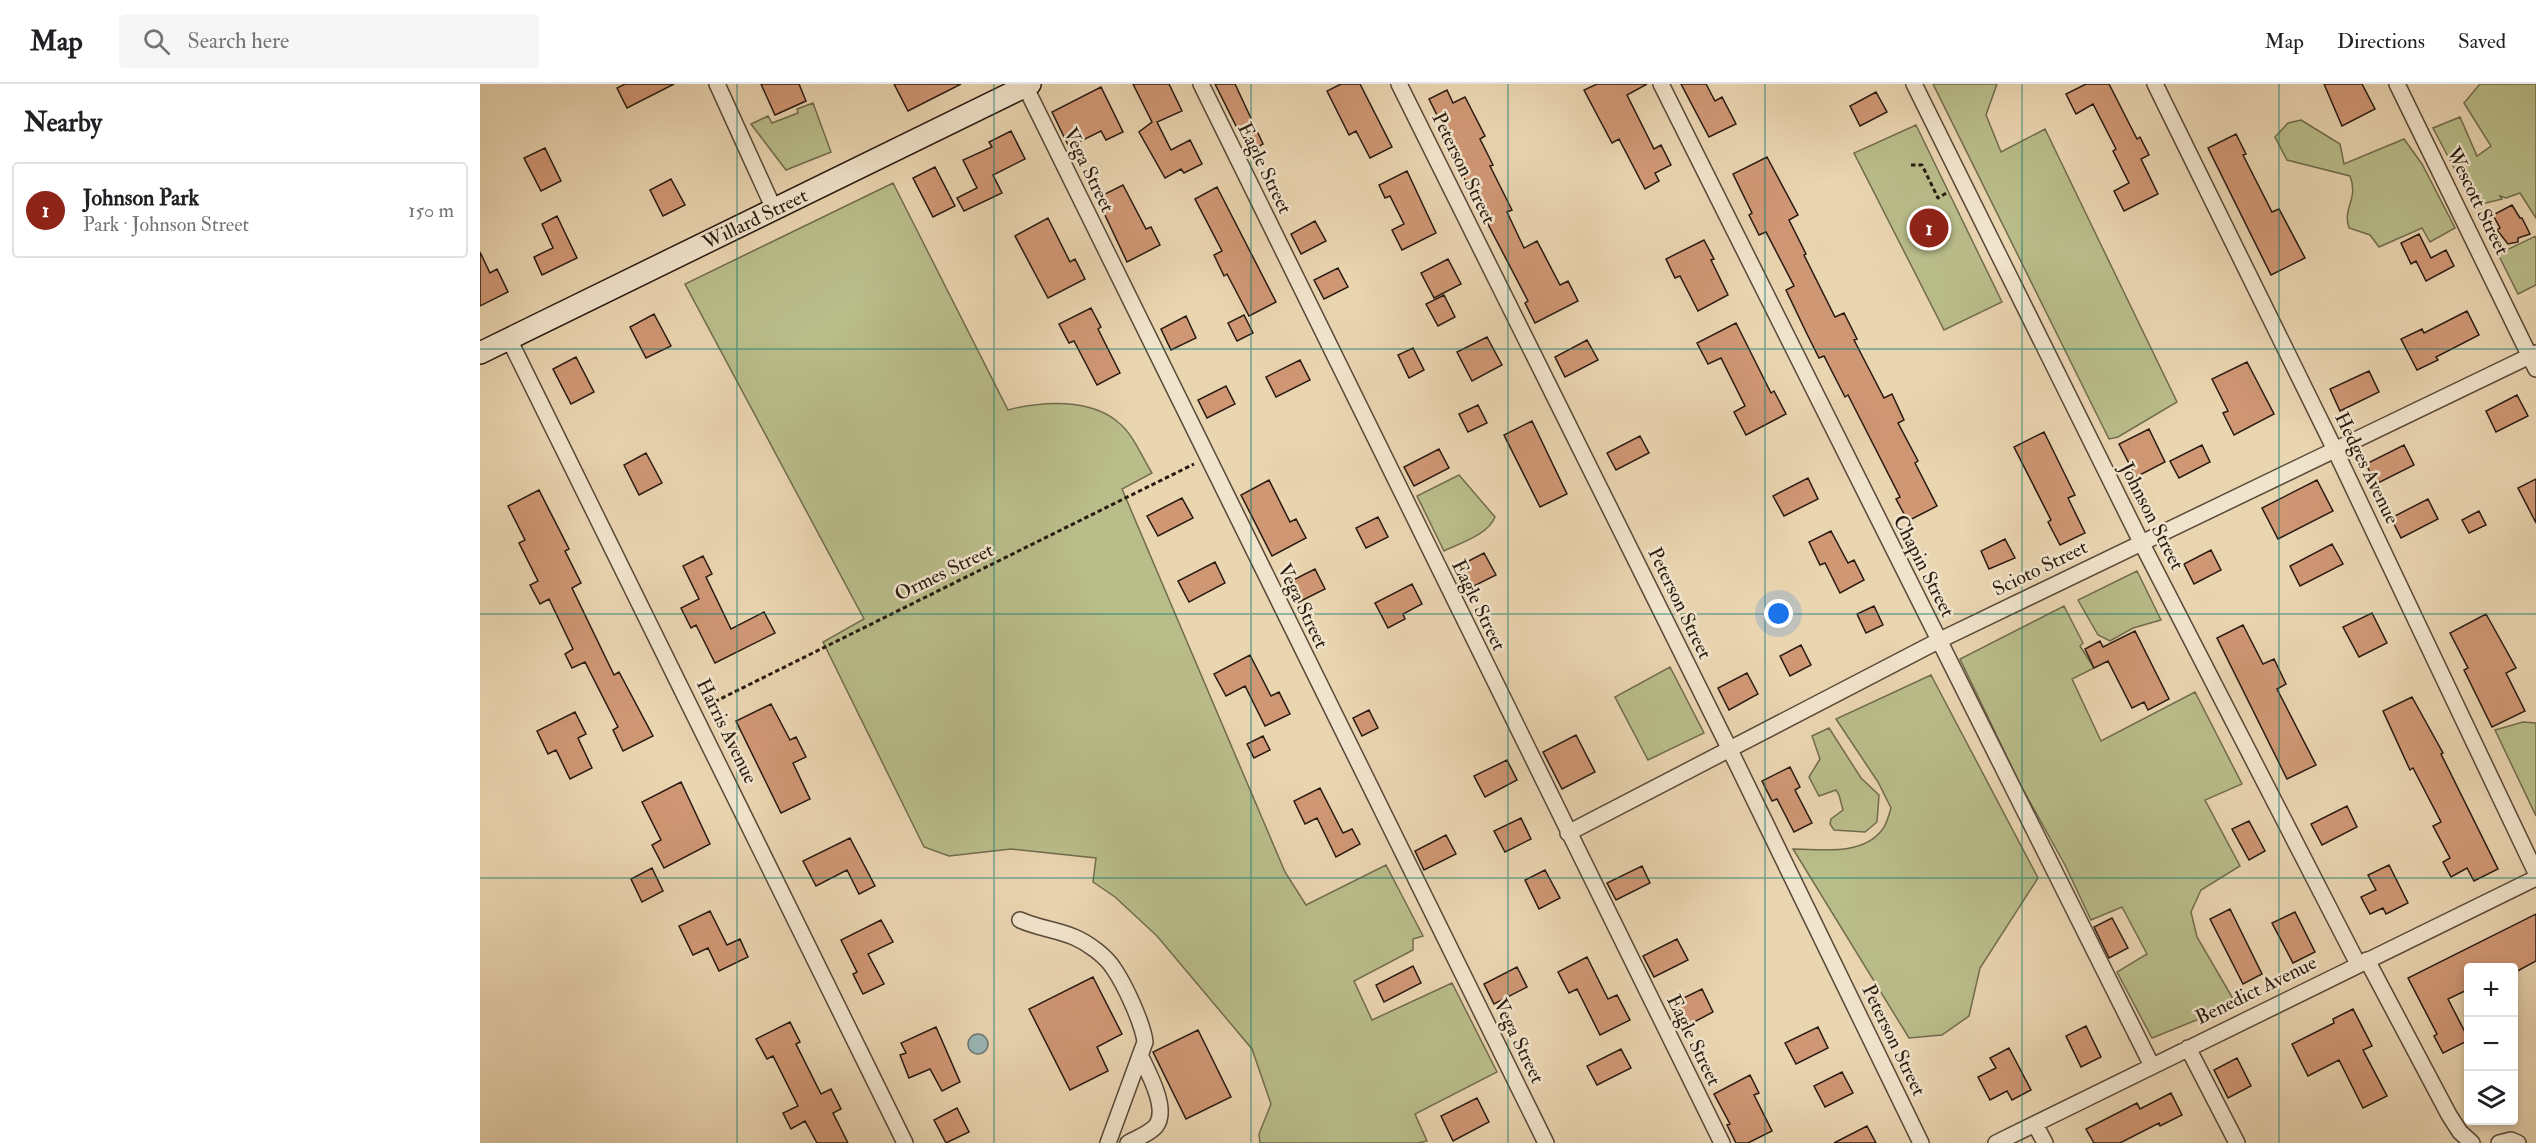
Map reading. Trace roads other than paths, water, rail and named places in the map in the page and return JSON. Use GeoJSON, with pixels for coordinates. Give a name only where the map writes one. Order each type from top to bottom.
{"type":"FeatureCollection","features":[{"type":"Feature","properties":{"kind":"street"},"geometry":{"type":"LineString","coordinates":[[717,84],[774,209]]}},
{"type":"Feature","properties":{"kind":"street","name":"Eagle Street"},"geometry":{"type":"LineString","coordinates":[[1201,84],[1722,1143]]}},
{"type":"Feature","properties":{"kind":"street","name":"Peterson Street"},"geometry":{"type":"LineString","coordinates":[[1399,84],[1729,748],[1921,1143]]}},
{"type":"Feature","properties":{"kind":"street","name":"Chapin Street"},"geometry":{"type":"LineString","coordinates":[[1661,84],[2152,1066]]}},
{"type":"Feature","properties":{"kind":"street","name":"Johnson Street"},"geometry":{"type":"LineString","coordinates":[[1914,84],[2141,542],[2362,962],[2451,1119],[2465,1138],[2472,1143]]}},
{"type":"Feature","properties":{"kind":"street","name":"Hedges Avenue"},"geometry":{"type":"LineString","coordinates":[[2155,84],[2335,450],[2536,873]]}},
{"type":"Feature","properties":{"kind":"street","name":"Wescott Street"},"geometry":{"type":"LineString","coordinates":[[2397,84],[2534,360]]}},
{"type":"Feature","properties":{"kind":"street","name":"Willard Street"},"geometry":{"type":"LineString","coordinates":[[480,353],[1027,85]]}},
{"type":"Feature","properties":{"kind":"street","name":"Vega Street"},"geometry":{"type":"LineString","coordinates":[[1027,85],[1206,458],[1546,1143]]}},
{"type":"Feature","properties":{"kind":"street","name":"Harris Avenue"},"geometry":{"type":"LineString","coordinates":[[509,339],[905,1143]]}},
{"type":"Feature","properties":{"kind":"street","name":"Scioto Street"},"geometry":{"type":"LineString","coordinates":[[1568,833],[1938,641],[2335,450],[2534,360]]}},
{"type":"Feature","properties":{"kind":"street","name":"Benedict Avenue"},"geometry":{"type":"LineString","coordinates":[[1996,1143],[2536,878]]}},
{"type":"Feature","properties":{"kind":"street"},"geometry":{"type":"LineString","coordinates":[[1020,920],[1036,927],[1074,937],[1097,951],[1114,968],[1143,1030],[1145,1042],[1108,1143]]}},
{"type":"Feature","properties":{"kind":"street"},"geometry":{"type":"LineString","coordinates":[[2188,1048],[2237,1143]]}},
{"type":"Feature","properties":{"kind":"street"},"geometry":{"type":"LineString","coordinates":[[1128,1143],[1155,1127],[1160,1118],[1161,1107],[1140,1055]]}},
{"type":"Feature","properties":{"kind":"street"},"geometry":{"type":"LineString","coordinates":[[2035,1124],[2044,1143]]}},
{"type":"Feature","properties":{"kind":"street"},"geometry":{"type":"LineString","coordinates":[[2499,1143],[2511,1140],[2518,1143]]}},
{"type":"Feature","properties":{"kind":"water"},"geometry":{"type":"Polygon","coordinates":[[[978,1034],[985,1037],[988,1044],[985,1051],[978,1054],[971,1051],[968,1044],[971,1037],[978,1034]]]}},
{"type":"Feature","properties":{"kind":"place","name":"Johnson Park"},"geometry":{"type":"Point","coordinates":[1929,228]}}]}
